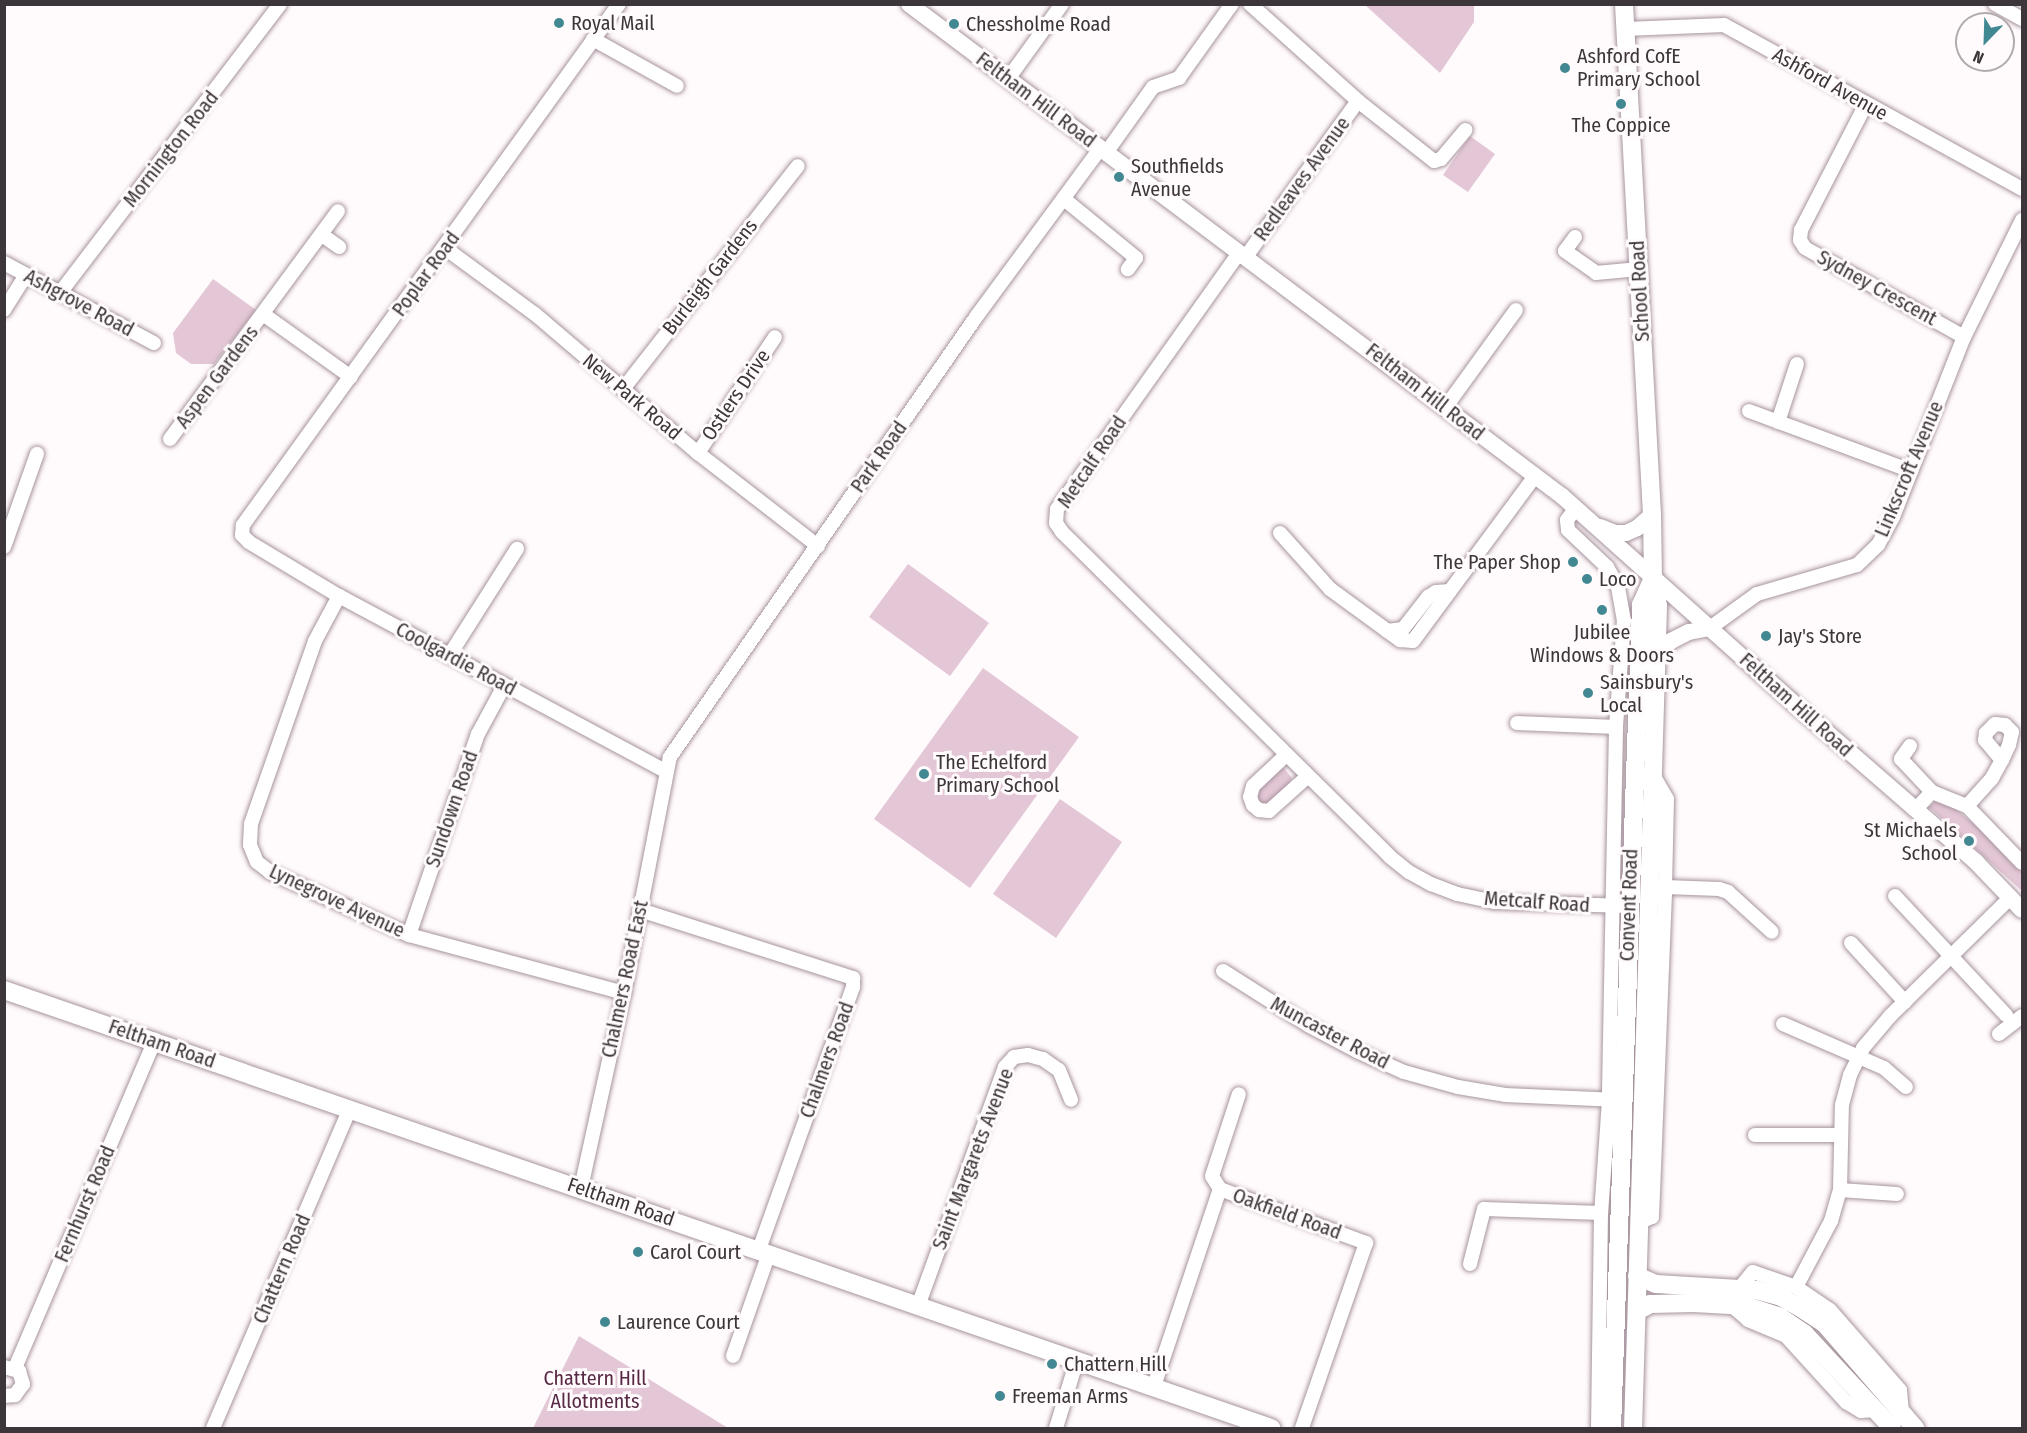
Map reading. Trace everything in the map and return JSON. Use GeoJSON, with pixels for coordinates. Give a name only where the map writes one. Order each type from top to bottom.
{"type":"FeatureCollection","features":[{"type":"Feature","properties":{"kind":"main road","name":"School Road"},"geometry":{"type":"LineString","coordinates":[[1624,4],[1652,515],[1653,578]]}},
{"type":"Feature","properties":{"kind":"main road","name":"Convent Road"},"geometry":{"type":"LineString","coordinates":[[1632,1428],[1640,1222],[1651,772],[1659,606],[1653,578]]}},
{"type":"Feature","properties":{"kind":"main road","name":"Convent Road"},"geometry":{"type":"LineString","coordinates":[[1612,1428],[1616,1287],[1615,1100],[1629,906],[1641,605],[1653,578]]}},
{"type":"Feature","properties":{"kind":"main road","name":"Feltham Road"},"geometry":{"type":"LineString","coordinates":[[4,990],[155,1040],[1154,1386],[1251,1425],[1271,1428]]}},
{"type":"Feature","properties":{"kind":"main road"},"geometry":{"type":"LineString","coordinates":[[1638,1276],[1656,1284],[1738,1288],[1779,1296],[1825,1324],[1897,1421]]}},
{"type":"Feature","properties":{"kind":"main road"},"geometry":{"type":"LineString","coordinates":[[1637,1311],[1650,1304],[1694,1303],[1747,1306],[1780,1317],[1805,1334],[1876,1410],[1915,1428]]}},
{"type":"Feature","properties":{"kind":"street","name":"Mornington Road"},"geometry":{"type":"LineString","coordinates":[[60,293],[280,4]]}},
{"type":"Feature","properties":{"kind":"street","name":"Poplar Road"},"geometry":{"type":"LineString","coordinates":[[249,542],[242,535],[243,525],[445,248],[501,164],[619,4]]}},
{"type":"Feature","properties":{"kind":"street","name":"Feltham Hill Road"},"geometry":{"type":"LineString","coordinates":[[909,4],[1576,508],[1976,862],[2022,910]]}},
{"type":"Feature","properties":{"kind":"street"},"geometry":{"type":"LineString","coordinates":[[1008,79],[1062,4]]}},
{"type":"Feature","properties":{"kind":"street"},"geometry":{"type":"LineString","coordinates":[[1103,151],[1153,87],[1179,78],[1232,4]]}},
{"type":"Feature","properties":{"kind":"street","name":"Redleaves Avenue"},"geometry":{"type":"LineString","coordinates":[[1250,4],[1358,100],[1434,160],[1441,159],[1465,130]]}},
{"type":"Feature","properties":{"kind":"street"},"geometry":{"type":"LineString","coordinates":[[1995,4],[2022,19]]}},
{"type":"Feature","properties":{"kind":"street","name":"Ashford Avenue"},"geometry":{"type":"LineString","coordinates":[[1626,28],[1724,25],[2022,189]]}},
{"type":"Feature","properties":{"kind":"street"},"geometry":{"type":"LineString","coordinates":[[593,39],[677,86]]}},
{"type":"Feature","properties":{"kind":"street","name":"Redleaves Avenue"},"geometry":{"type":"LineString","coordinates":[[1242,255],[1358,100]]}},
{"type":"Feature","properties":{"kind":"street","name":"Sydney Crescent"},"geometry":{"type":"LineString","coordinates":[[1866,104],[1801,230],[1800,240],[1805,248],[1964,338]]}},
{"type":"Feature","properties":{"kind":"street","name":"Park Road"},"geometry":{"type":"LineString","coordinates":[[666,771],[669,757],[976,317],[1064,199],[1103,151]]}},
{"type":"Feature","properties":{"kind":"street","name":"Burleigh Gardens"},"geometry":{"type":"LineString","coordinates":[[623,389],[798,166]]}},
{"type":"Feature","properties":{"kind":"street"},"geometry":{"type":"LineString","coordinates":[[1064,199],[1136,258],[1128,269]]}},
{"type":"Feature","properties":{"kind":"street","name":"Aspen Gardens"},"geometry":{"type":"LineString","coordinates":[[170,439],[338,211]]}},
{"type":"Feature","properties":{"kind":"street","name":"Linkscroft Avenue"},"geometry":{"type":"LineString","coordinates":[[1710,628],[1757,594],[1857,565],[1878,545],[1893,517],[1964,338],[2022,220]]}},
{"type":"Feature","properties":{"kind":"street"},"geometry":{"type":"LineString","coordinates":[[322,235],[339,247]]}},
{"type":"Feature","properties":{"kind":"street"},"geometry":{"type":"LineString","coordinates":[[1575,237],[1565,251],[1596,273],[1639,269]]}},
{"type":"Feature","properties":{"kind":"street","name":"New Park Road"},"geometry":{"type":"LineString","coordinates":[[445,248],[535,314],[698,453],[818,546]]}},
{"type":"Feature","properties":{"kind":"street","name":"Metcalf Road"},"geometry":{"type":"LineString","coordinates":[[1242,255],[1057,509],[1056,523],[1062,532],[1389,856],[1431,884],[1494,902],[1629,906]]}},
{"type":"Feature","properties":{"kind":"street","name":"Ashgrove Road"},"geometry":{"type":"LineString","coordinates":[[4,263],[154,343]]}},
{"type":"Feature","properties":{"kind":"street"},"geometry":{"type":"LineString","coordinates":[[4,310],[26,275]]}},
{"type":"Feature","properties":{"kind":"street"},"geometry":{"type":"LineString","coordinates":[[1445,408],[1516,310]]}},
{"type":"Feature","properties":{"kind":"street","name":"Aspen Gardens"},"geometry":{"type":"LineString","coordinates":[[263,314],[351,377]]}},
{"type":"Feature","properties":{"kind":"street","name":"Ostlers Drive"},"geometry":{"type":"LineString","coordinates":[[698,453],[775,337]]}},
{"type":"Feature","properties":{"kind":"street"},"geometry":{"type":"LineString","coordinates":[[1778,422],[1797,364]]}},
{"type":"Feature","properties":{"kind":"street"},"geometry":{"type":"LineString","coordinates":[[1749,411],[1911,471]]}},
{"type":"Feature","properties":{"kind":"street"},"geometry":{"type":"LineString","coordinates":[[4,547],[37,454]]}},
{"type":"Feature","properties":{"kind":"street"},"geometry":{"type":"LineString","coordinates":[[1280,533],[1330,589],[1388,631],[1402,629],[1428,597],[1436,592],[1450,591],[1535,476]]}},
{"type":"Feature","properties":{"kind":"street","name":"Convent Road"},"geometry":{"type":"LineString","coordinates":[[1576,508],[1567,520],[1568,530],[1606,567],[1618,587],[1624,620],[1616,727],[1611,906],[1615,1100],[1601,1213],[1598,1428]]}},
{"type":"Feature","properties":{"kind":"street"},"geometry":{"type":"LineString","coordinates":[[1593,525],[1615,533],[1626,533],[1637,528],[1652,515]]}},
{"type":"Feature","properties":{"kind":"street","name":"Coolgardie Road"},"geometry":{"type":"LineString","coordinates":[[249,542],[339,596],[666,771]]}},
{"type":"Feature","properties":{"kind":"street"},"geometry":{"type":"LineString","coordinates":[[449,656],[517,549]]}},
{"type":"Feature","properties":{"kind":"street","name":"Lynegrove Avenue"},"geometry":{"type":"LineString","coordinates":[[339,596],[315,641],[251,824],[250,845],[257,862],[270,872],[409,935],[624,993]]}},
{"type":"Feature","properties":{"kind":"street"},"geometry":{"type":"LineString","coordinates":[[1657,652],[1689,632],[1710,628]]}},
{"type":"Feature","properties":{"kind":"street","name":"Sundown Road"},"geometry":{"type":"LineString","coordinates":[[409,935],[478,734],[504,686]]}},
{"type":"Feature","properties":{"kind":"street"},"geometry":{"type":"LineString","coordinates":[[1517,723],[1616,727]]}},
{"type":"Feature","properties":{"kind":"street"},"geometry":{"type":"LineString","coordinates":[[1910,746],[1900,759],[1932,792],[1967,806],[2022,863]]}},
{"type":"Feature","properties":{"kind":"street"},"geometry":{"type":"LineString","coordinates":[[1286,754],[1254,786],[1250,797],[1253,805],[1259,810],[1269,811],[1308,776]]}},
{"type":"Feature","properties":{"kind":"street"},"geometry":{"type":"LineString","coordinates":[[1967,806],[1992,778],[2002,760]]}},
{"type":"Feature","properties":{"kind":"street","name":"Chalmers Road East"},"geometry":{"type":"LineString","coordinates":[[581,1188],[624,993],[666,771]]}},
{"type":"Feature","properties":{"kind":"street","name":"Convent Road"},"geometry":{"type":"LineString","coordinates":[[1640,1222],[1652,1217],[1665,887],[1667,799],[1651,772]]}},
{"type":"Feature","properties":{"kind":"street"},"geometry":{"type":"LineString","coordinates":[[1915,810],[1932,792]]}},
{"type":"Feature","properties":{"kind":"street"},"geometry":{"type":"LineString","coordinates":[[1665,887],[1719,889],[1728,892],[1772,932]]}},
{"type":"Feature","properties":{"kind":"street"},"geometry":{"type":"LineString","coordinates":[[1894,896],[2006,1015]]}},
{"type":"Feature","properties":{"kind":"street"},"geometry":{"type":"LineString","coordinates":[[1796,1287],[1831,1221],[1840,1190],[1842,1105],[1850,1075],[1859,1055],[1905,1002],[2011,897]]}},
{"type":"Feature","properties":{"kind":"street","name":"Chalmers Road"},"geometry":{"type":"LineString","coordinates":[[640,910],[853,978],[853,987],[764,1252]]}},
{"type":"Feature","properties":{"kind":"street"},"geometry":{"type":"LineString","coordinates":[[1851,943],[1905,1002]]}},
{"type":"Feature","properties":{"kind":"street","name":"Muncaster Road"},"geometry":{"type":"LineString","coordinates":[[1223,971],[1308,1025],[1357,1051],[1404,1072],[1458,1087],[1506,1095],[1615,1100]]}},
{"type":"Feature","properties":{"kind":"street"},"geometry":{"type":"LineString","coordinates":[[1999,1034],[2022,1016]]}},
{"type":"Feature","properties":{"kind":"street"},"geometry":{"type":"LineString","coordinates":[[1783,1024],[1859,1055],[1884,1068],[1906,1087]]}},
{"type":"Feature","properties":{"kind":"street","name":"Fernhurst Road"},"geometry":{"type":"LineString","coordinates":[[4,1396],[15,1395],[22,1389],[22,1375],[10,1368],[155,1040]]}},
{"type":"Feature","properties":{"kind":"street","name":"Saint Margarets Avenue"},"geometry":{"type":"LineString","coordinates":[[918,1306],[1005,1067],[1014,1058],[1028,1054],[1043,1059],[1059,1070],[1071,1100]]}},
{"type":"Feature","properties":{"kind":"street"},"geometry":{"type":"LineString","coordinates":[[1220,1189],[1212,1176],[1239,1094]]}},
{"type":"Feature","properties":{"kind":"street","name":"Chattern Road"},"geometry":{"type":"LineString","coordinates":[[213,1428],[351,1109]]}},
{"type":"Feature","properties":{"kind":"street"},"geometry":{"type":"LineString","coordinates":[[1755,1135],[1841,1135]]}},
{"type":"Feature","properties":{"kind":"street","name":"Oakfield Road"},"geometry":{"type":"LineString","coordinates":[[1154,1386],[1220,1189],[1366,1243],[1302,1428]]}},
{"type":"Feature","properties":{"kind":"street"},"geometry":{"type":"LineString","coordinates":[[1840,1190],[1897,1194]]}},
{"type":"Feature","properties":{"kind":"street"},"geometry":{"type":"LineString","coordinates":[[1470,1264],[1484,1209],[1601,1213]]}},
{"type":"Feature","properties":{"kind":"street"},"geometry":{"type":"LineString","coordinates":[[733,1356],[764,1252]]}},
{"type":"Feature","properties":{"kind":"street"},"geometry":{"type":"LineString","coordinates":[[1738,1288],[1753,1272],[1796,1287],[1830,1310],[1900,1390],[1897,1421]]}},
{"type":"Feature","properties":{"kind":"street"},"geometry":{"type":"LineString","coordinates":[[1056,1428],[1077,1360]]}},
{"type":"Feature","properties":{"kind":"green space"},"geometry":{"type":"Polygon","coordinates":[[[1365,5],[1474,5],[1474,22],[1440,73],[1365,5]]]}},
{"type":"Feature","properties":{"kind":"green space"},"geometry":{"type":"Polygon","coordinates":[[[1470,136],[1495,154],[1468,192],[1443,175],[1470,136]]]}},
{"type":"Feature","properties":{"kind":"green space"},"geometry":{"type":"Polygon","coordinates":[[[213,279],[256,310],[214,364],[191,364],[176,353],[173,333],[213,279]]]}},
{"type":"Feature","properties":{"kind":"green space"},"geometry":{"type":"Polygon","coordinates":[[[908,564],[989,623],[950,676],[869,617],[908,564]]]}},
{"type":"Feature","properties":{"kind":"green space"},"geometry":{"type":"Polygon","coordinates":[[[983,668],[1079,737],[970,888],[874,819],[983,668]]]}},
{"type":"Feature","properties":{"kind":"green space"},"geometry":{"type":"Polygon","coordinates":[[[1283,767],[1292,778],[1289,783],[1268,803],[1262,804],[1255,801],[1256,789],[1283,767]]]}},
{"type":"Feature","properties":{"kind":"green space"},"geometry":{"type":"Polygon","coordinates":[[[1060,799],[1122,842],[1056,938],[993,894],[1060,799]]]}},
{"type":"Feature","properties":{"kind":"green space"},"geometry":{"type":"Polygon","coordinates":[[[1935,802],[1949,804],[1989,836],[2022,872],[2022,891],[1929,807],[1935,802]]]}},
{"type":"Feature","properties":{"kind":"green space","name":"Chattern Hill Allotments"},"geometry":{"type":"Polygon","coordinates":[[[579,1336],[728,1428],[533,1428],[579,1336]]]}},
{"type":"Feature","properties":{"kind":"place","name":"Royal Mail"},"geometry":{"type":"Point","coordinates":[559,23]}},
{"type":"Feature","properties":{"kind":"place","name":"Chessholme Road"},"geometry":{"type":"Point","coordinates":[954,24]}},
{"type":"Feature","properties":{"kind":"place","name":"Ashford CofE Primary School"},"geometry":{"type":"Point","coordinates":[1565,68]}},
{"type":"Feature","properties":{"kind":"place","name":"The Coppice"},"geometry":{"type":"Point","coordinates":[1621,104]}},
{"type":"Feature","properties":{"kind":"place","name":"Southfields Avenue"},"geometry":{"type":"Point","coordinates":[1119,177]}},
{"type":"Feature","properties":{"kind":"place","name":"The Paper Shop"},"geometry":{"type":"Point","coordinates":[1573,562]}},
{"type":"Feature","properties":{"kind":"place","name":"Loco"},"geometry":{"type":"Point","coordinates":[1587,579]}},
{"type":"Feature","properties":{"kind":"place","name":"Jubilee Windows & Doors"},"geometry":{"type":"Point","coordinates":[1602,610]}},
{"type":"Feature","properties":{"kind":"place","name":"Jay's Store"},"geometry":{"type":"Point","coordinates":[1766,636]}},
{"type":"Feature","properties":{"kind":"place","name":"Sainsbury's Local"},"geometry":{"type":"Point","coordinates":[1588,693]}},
{"type":"Feature","properties":{"kind":"place","name":"The Echelford Primary School"},"geometry":{"type":"Point","coordinates":[924,774]}},
{"type":"Feature","properties":{"kind":"place","name":"St Michaels School"},"geometry":{"type":"Point","coordinates":[1969,841]}},
{"type":"Feature","properties":{"kind":"place","name":"Carol Court"},"geometry":{"type":"Point","coordinates":[638,1252]}},
{"type":"Feature","properties":{"kind":"place","name":"Laurence Court"},"geometry":{"type":"Point","coordinates":[605,1322]}},
{"type":"Feature","properties":{"kind":"place","name":"Chattern Hill"},"geometry":{"type":"Point","coordinates":[1052,1364]}},
{"type":"Feature","properties":{"kind":"place","name":"Freeman Arms"},"geometry":{"type":"Point","coordinates":[1000,1396]}}]}
